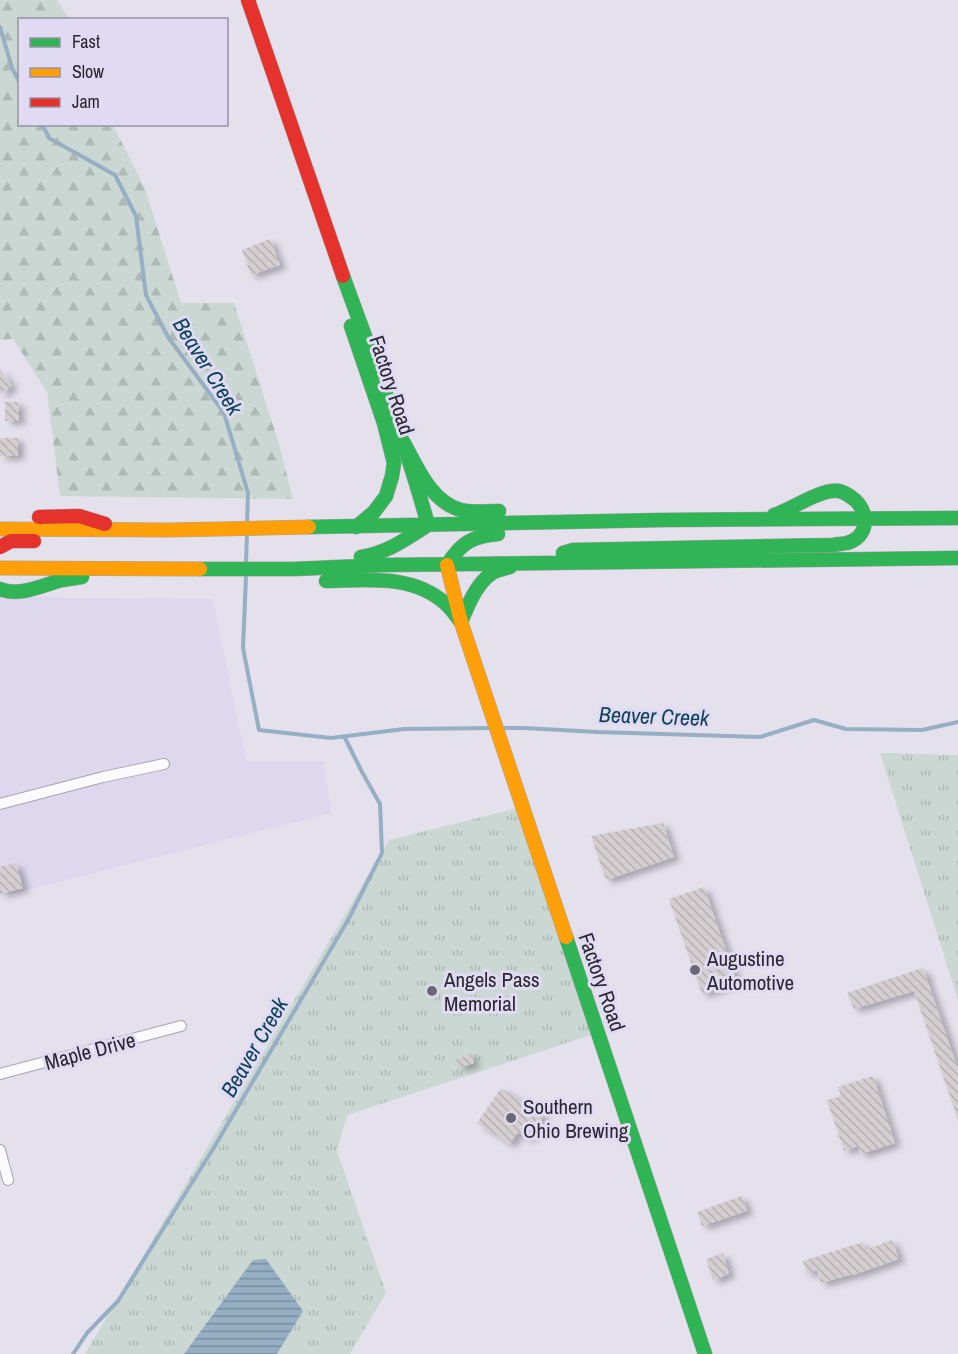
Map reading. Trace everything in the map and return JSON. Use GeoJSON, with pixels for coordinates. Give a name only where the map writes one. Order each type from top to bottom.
{"type":"FeatureCollection","features":[{"type":"Feature","properties":{"kind":"main road","name":"Factory Road"},"geometry":{"type":"LineString","coordinates":[[248,0],[332,245],[404,443],[428,525]]}},
{"type":"Feature","properties":{"kind":"main road","name":"Factory Road"},"geometry":{"type":"LineString","coordinates":[[332,245],[337,285],[384,423],[394,463],[386,495],[374,512],[356,527]]}},
{"type":"Feature","properties":{"kind":"main road"},"geometry":{"type":"LineString","coordinates":[[404,443],[430,489],[460,510],[640,508],[663,520]]}},
{"type":"Feature","properties":{"kind":"main road"},"geometry":{"type":"LineString","coordinates":[[460,622],[474,594],[493,572],[573,550],[833,545],[848,543],[859,536],[866,527],[867,519],[851,496],[839,491],[822,494],[782,514],[752,519]]}},
{"type":"Feature","properties":{"kind":"main road"},"geometry":{"type":"LineString","coordinates":[[0,518],[79,516],[124,530]]}},
{"type":"Feature","properties":{"kind":"main road"},"geometry":{"type":"LineString","coordinates":[[0,547],[11,541],[124,542],[198,535],[293,533],[356,527],[663,520],[958,518]]}},
{"type":"Feature","properties":{"kind":"main road"},"geometry":{"type":"LineString","coordinates":[[447,565],[454,552],[463,544],[476,537],[489,534],[797,529],[839,519]]}},
{"type":"Feature","properties":{"kind":"main road"},"geometry":{"type":"LineString","coordinates":[[294,569],[378,554],[391,549],[428,525]]}},
{"type":"Feature","properties":{"kind":"main road"},"geometry":{"type":"LineString","coordinates":[[0,529],[124,530],[198,535]]}},
{"type":"Feature","properties":{"kind":"main road"},"geometry":{"type":"LineString","coordinates":[[0,568],[201,570],[384,565],[958,558]]}},
{"type":"Feature","properties":{"kind":"main road","name":"Factory Road"},"geometry":{"type":"LineString","coordinates":[[447,565],[460,622],[705,1354]]}},
{"type":"Feature","properties":{"kind":"main road"},"geometry":{"type":"LineString","coordinates":[[0,589],[8,592],[29,590],[63,580],[133,569]]}},
{"type":"Feature","properties":{"kind":"main road"},"geometry":{"type":"LineString","coordinates":[[294,569],[412,583],[429,590],[443,600],[460,622]]}},
{"type":"Feature","properties":{"kind":"street"},"geometry":{"type":"LineString","coordinates":[[0,804],[103,777],[164,764]]}},
{"type":"Feature","properties":{"kind":"street","name":"Maple Drive"},"geometry":{"type":"LineString","coordinates":[[0,1074],[181,1026]]}},
{"type":"Feature","properties":{"kind":"street"},"geometry":{"type":"LineString","coordinates":[[0,1150],[8,1180]]}},
{"type":"Feature","properties":{"kind":"shaded area"},"geometry":{"type":"Polygon","coordinates":[[[0,597],[213,599],[246,761],[324,761],[331,813],[0,897],[0,597]]]}},
{"type":"Feature","properties":{"kind":"green space"},"geometry":{"type":"Polygon","coordinates":[[[0,0],[57,0],[68,18],[18,18],[18,126],[114,126],[145,189],[181,303],[234,303],[279,444],[293,499],[60,496],[47,392],[13,339],[0,340],[0,0]]]}},
{"type":"Feature","properties":{"kind":"green space"},"geometry":{"type":"Polygon","coordinates":[[[880,753],[958,755],[958,1000],[880,753]]]}},
{"type":"Feature","properties":{"kind":"green space"},"geometry":{"type":"Polygon","coordinates":[[[522,807],[597,1033],[347,1115],[337,1151],[386,1293],[350,1354],[85,1354],[389,840],[522,807]]]}},
{"type":"Feature","properties":{"kind":"water"},"geometry":{"type":"Polygon","coordinates":[[[266,1259],[303,1311],[277,1354],[184,1354],[253,1260],[266,1259]]]}},
{"type":"Feature","properties":{"kind":"building"},"geometry":{"type":"Polygon","coordinates":[[[270,239],[280,265],[251,275],[242,250],[270,239]]]}},
{"type":"Feature","properties":{"kind":"building"},"geometry":{"type":"Polygon","coordinates":[[[0,369],[12,386],[0,394],[0,369]]]}},
{"type":"Feature","properties":{"kind":"building"},"geometry":{"type":"Polygon","coordinates":[[[5,402],[18,402],[19,421],[5,421],[5,402]]]}},
{"type":"Feature","properties":{"kind":"building"},"geometry":{"type":"Polygon","coordinates":[[[0,438],[18,438],[18,456],[0,456],[0,438]]]}},
{"type":"Feature","properties":{"kind":"building"},"geometry":{"type":"Polygon","coordinates":[[[663,823],[674,857],[606,880],[591,836],[663,823]]]}},
{"type":"Feature","properties":{"kind":"building"},"geometry":{"type":"Polygon","coordinates":[[[16,863],[23,888],[0,894],[0,867],[16,863]]]}},
{"type":"Feature","properties":{"kind":"building"},"geometry":{"type":"Polygon","coordinates":[[[704,887],[737,982],[702,994],[669,899],[704,887]]]}},
{"type":"Feature","properties":{"kind":"building"},"geometry":{"type":"Polygon","coordinates":[[[923,968],[958,1069],[958,1120],[914,991],[854,1009],[847,993],[923,968]]]}},
{"type":"Feature","properties":{"kind":"building"},"geometry":{"type":"Polygon","coordinates":[[[471,1054],[474,1063],[459,1068],[456,1059],[471,1054]]]}},
{"type":"Feature","properties":{"kind":"building"},"geometry":{"type":"Polygon","coordinates":[[[873,1076],[895,1143],[861,1154],[858,1146],[844,1151],[827,1100],[841,1096],[838,1087],[873,1076]]]}},
{"type":"Feature","properties":{"kind":"building"},"geometry":{"type":"Polygon","coordinates":[[[501,1088],[544,1115],[529,1139],[518,1132],[510,1144],[477,1123],[501,1088]]]}},
{"type":"Feature","properties":{"kind":"building"},"geometry":{"type":"Polygon","coordinates":[[[742,1196],[747,1211],[702,1226],[697,1212],[742,1196]]]}},
{"type":"Feature","properties":{"kind":"building"},"geometry":{"type":"Polygon","coordinates":[[[892,1240],[899,1259],[821,1283],[817,1270],[807,1274],[803,1261],[863,1242],[865,1250],[892,1240]]]}},
{"type":"Feature","properties":{"kind":"building"},"geometry":{"type":"Polygon","coordinates":[[[723,1253],[729,1274],[713,1280],[706,1259],[723,1253]]]}},
{"type":"Feature","properties":{"kind":"waterway","name":"Beaver Creek"},"geometry":{"type":"LineString","coordinates":[[0,27],[12,68],[18,79]]}},
{"type":"Feature","properties":{"kind":"waterway","name":"Beaver Creek"},"geometry":{"type":"LineString","coordinates":[[43,126],[49,138],[115,175],[136,216],[146,295],[168,337],[224,413],[248,493],[247,523]]}},
{"type":"Feature","properties":{"kind":"waterway","name":"Beaver Creek"},"geometry":{"type":"LineString","coordinates":[[246,562],[247,534]]}},
{"type":"Feature","properties":{"kind":"waterway","name":"Beaver Creek"},"geometry":{"type":"LineString","coordinates":[[246,576],[243,648],[259,730],[331,738],[404,729],[491,728]]}},
{"type":"Feature","properties":{"kind":"waterway","name":"Beaver Creek"},"geometry":{"type":"LineString","coordinates":[[502,728],[760,737],[814,720],[846,729],[922,730],[958,722]]}},
{"type":"Feature","properties":{"kind":"waterway","name":"Beaver Creek"},"geometry":{"type":"LineString","coordinates":[[73,1354],[87,1333],[118,1301],[213,1149],[348,920],[382,853],[380,804],[344,736]]}},
{"type":"Feature","properties":{"kind":"traffic: fast"},"geometry":{"type":"LineString","coordinates":[[343,276],[399,431],[428,525]]}},
{"type":"Feature","properties":{"kind":"traffic: fast"},"geometry":{"type":"LineString","coordinates":[[351,326],[384,423],[394,463],[386,496],[374,512],[356,527]]}},
{"type":"Feature","properties":{"kind":"traffic: fast"},"geometry":{"type":"LineString","coordinates":[[404,443],[420,473],[441,500],[461,510],[499,511]]}},
{"type":"Feature","properties":{"kind":"traffic: fast"},"geometry":{"type":"LineString","coordinates":[[563,553],[573,550],[833,545],[847,543],[859,536],[863,530],[865,518],[855,500],[839,491],[823,493],[774,515]]}},
{"type":"Feature","properties":{"kind":"traffic: fast"},"geometry":{"type":"LineString","coordinates":[[309,527],[663,520],[958,518]]}},
{"type":"Feature","properties":{"kind":"traffic: fast"},"geometry":{"type":"LineString","coordinates":[[361,557],[388,549],[428,525]]}},
{"type":"Feature","properties":{"kind":"traffic: fast"},"geometry":{"type":"LineString","coordinates":[[447,565],[457,551],[468,542],[498,534]]}},
{"type":"Feature","properties":{"kind":"traffic: fast"},"geometry":{"type":"LineString","coordinates":[[200,569],[958,558]]}},
{"type":"Feature","properties":{"kind":"traffic: fast"},"geometry":{"type":"LineString","coordinates":[[461,622],[481,583],[492,573],[510,567]]}},
{"type":"Feature","properties":{"kind":"traffic: fast"},"geometry":{"type":"LineString","coordinates":[[0,589],[24,591],[82,577]]}},
{"type":"Feature","properties":{"kind":"traffic: fast"},"geometry":{"type":"LineString","coordinates":[[326,581],[374,580],[405,583],[433,594],[446,604],[461,622]]}},
{"type":"Feature","properties":{"kind":"traffic: fast"},"geometry":{"type":"LineString","coordinates":[[566,937],[705,1354]]}},
{"type":"Feature","properties":{"kind":"traffic: slow"},"geometry":{"type":"LineString","coordinates":[[0,529],[169,530],[309,527]]}},
{"type":"Feature","properties":{"kind":"traffic: slow"},"geometry":{"type":"LineString","coordinates":[[447,565],[461,622],[566,937]]}},
{"type":"Feature","properties":{"kind":"traffic: slow"},"geometry":{"type":"LineString","coordinates":[[0,568],[200,569]]}},
{"type":"Feature","properties":{"kind":"traffic: jam"},"geometry":{"type":"LineString","coordinates":[[248,0],[343,276]]}},
{"type":"Feature","properties":{"kind":"traffic: jam"},"geometry":{"type":"LineString","coordinates":[[39,517],[79,516],[105,524]]}},
{"type":"Feature","properties":{"kind":"traffic: jam"},"geometry":{"type":"LineString","coordinates":[[0,547],[11,541],[34,541]]}},
{"type":"Feature","properties":{"kind":"place","name":"Augustine Automotive"},"geometry":{"type":"Point","coordinates":[695,970]}},
{"type":"Feature","properties":{"kind":"place","name":"Angels Pass Memorial"},"geometry":{"type":"Point","coordinates":[432,991]}},
{"type":"Feature","properties":{"kind":"place","name":"Southern Ohio Brewing"},"geometry":{"type":"Point","coordinates":[511,1118]}}]}
